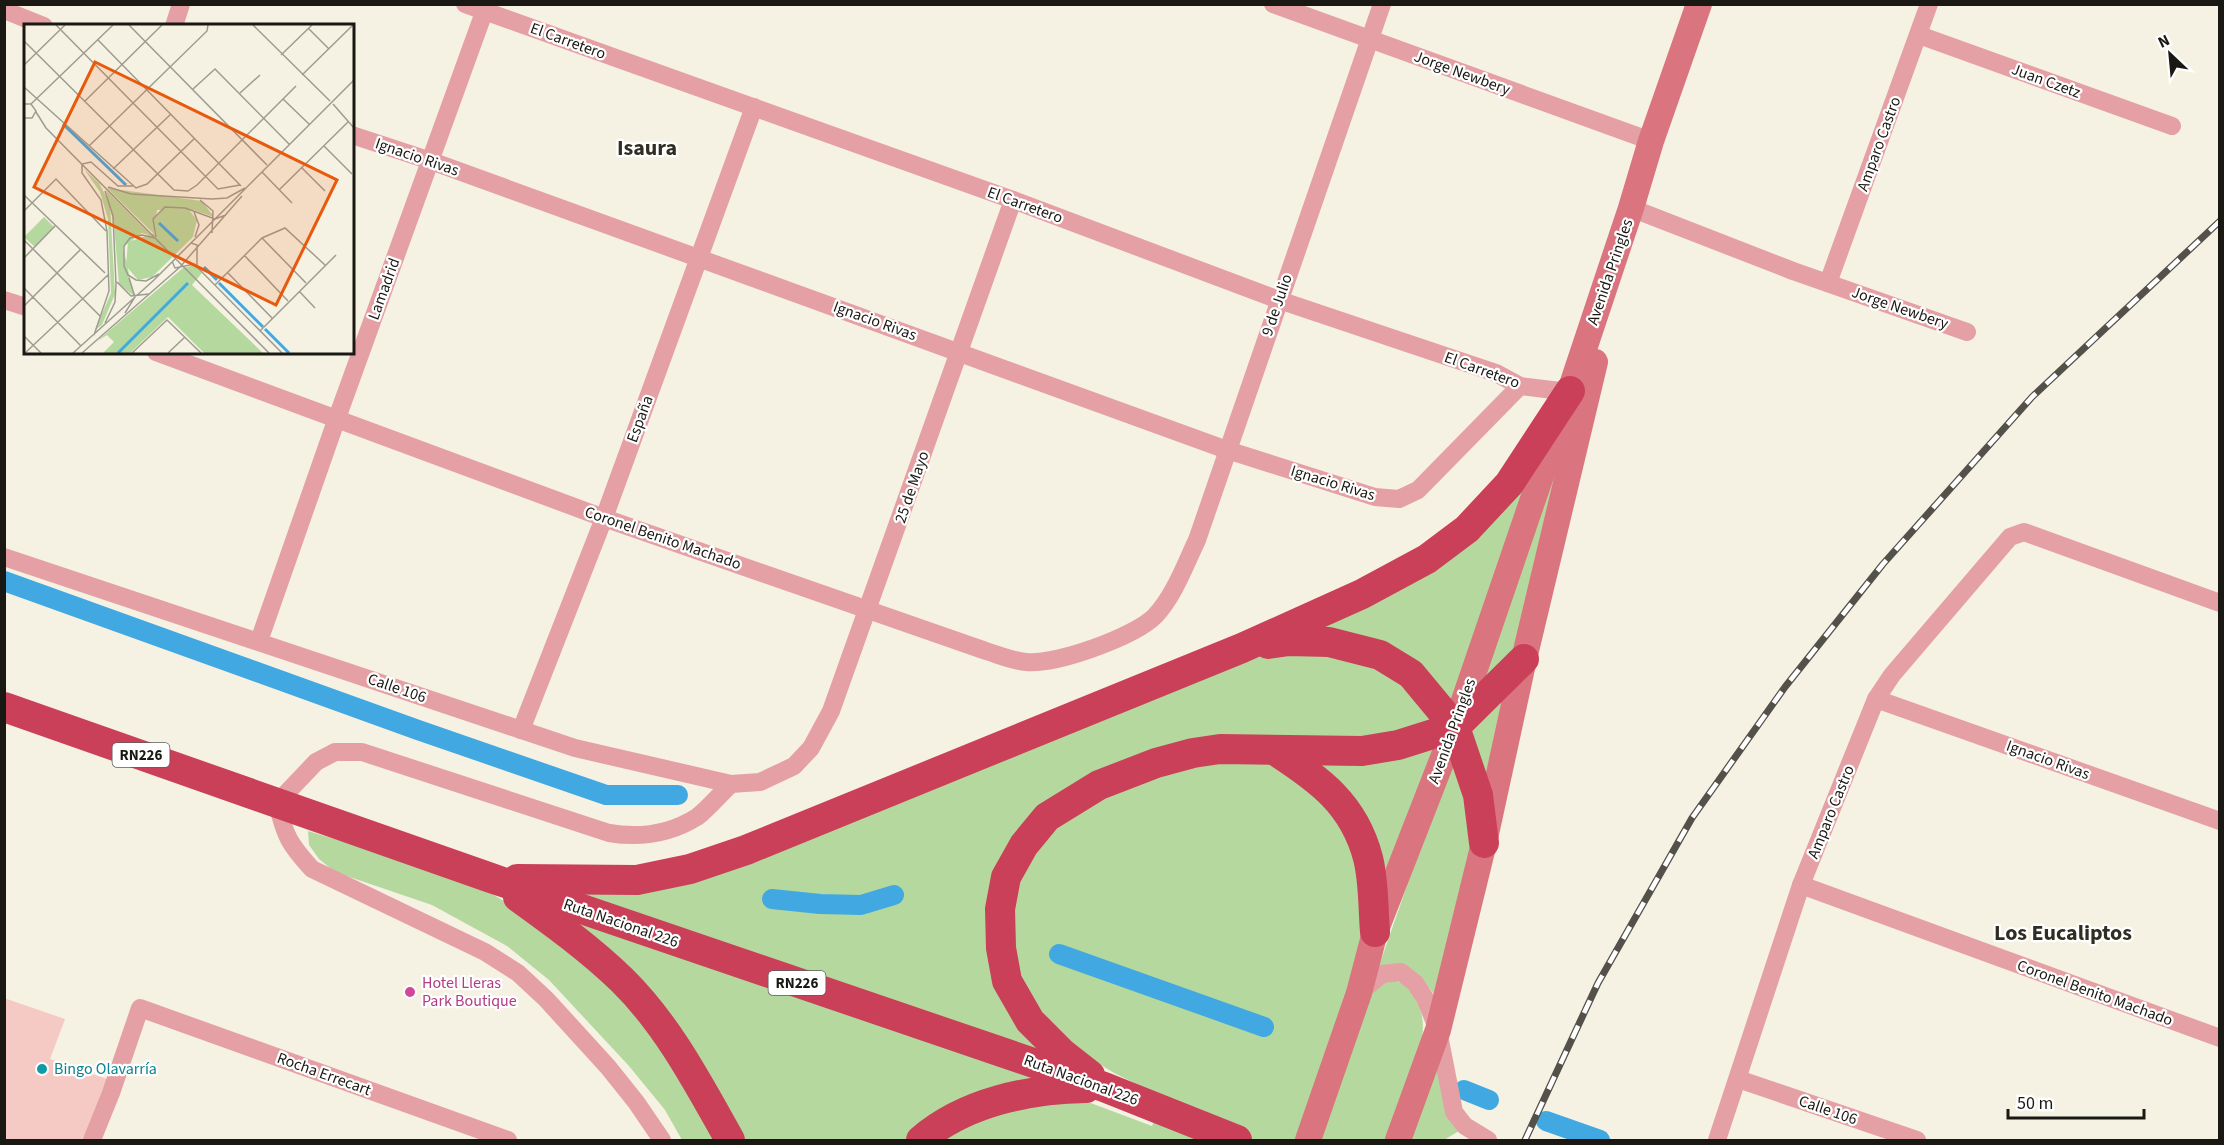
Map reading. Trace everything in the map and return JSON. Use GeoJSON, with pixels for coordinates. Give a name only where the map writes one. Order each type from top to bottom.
{"type":"FeatureCollection","features":[{"type":"Feature","properties":{"kind":"highway"},"geometry":{"type":"LineString","coordinates":[[491,878],[637,880],[690,869],[746,850],[1242,648],[1371,589],[1428,559],[1467,529],[1509,484],[1579,393]]}},
{"type":"Feature","properties":{"kind":"highway"},"geometry":{"type":"LineString","coordinates":[[1242,648],[1289,641],[1329,642],[1380,655],[1411,674],[1455,727],[1478,795],[1484,843]]}},
{"type":"Feature","properties":{"kind":"highway"},"geometry":{"type":"LineString","coordinates":[[1104,1087],[1062,1053],[1030,1021],[1007,981],[1001,948],[1000,909],[1006,877],[1024,845],[1047,817],[1099,785],[1193,753],[1220,748],[1362,751],[1398,745],[1455,727],[1524,659]]}},
{"type":"Feature","properties":{"kind":"highway","name":"Ruta Nacional 226"},"geometry":{"type":"LineString","coordinates":[[4,707],[491,878],[1104,1087],[1237,1140]]}},
{"type":"Feature","properties":{"kind":"highway"},"geometry":{"type":"LineString","coordinates":[[1274,750],[1311,774],[1340,801],[1358,828],[1368,860],[1375,932]]}},
{"type":"Feature","properties":{"kind":"highway"},"geometry":{"type":"LineString","coordinates":[[491,878],[570,934],[623,981],[661,1027],[730,1140]]}},
{"type":"Feature","properties":{"kind":"highway"},"geometry":{"type":"LineString","coordinates":[[921,1140],[976,1107],[1049,1089],[1104,1087]]}},
{"type":"Feature","properties":{"kind":"main road","name":"Avenida Pringles"},"geometry":{"type":"LineString","coordinates":[[1398,1140],[1438,1030],[1484,843],[1579,393],[1651,141],[1699,4]]}},
{"type":"Feature","properties":{"kind":"main road","name":"Avenida Pringles"},"geometry":{"type":"LineString","coordinates":[[1308,1140],[1359,993],[1375,932],[1455,727],[1579,393]]}},
{"type":"Feature","properties":{"kind":"street"},"geometry":{"type":"LineString","coordinates":[[175,24],[181,4]]}},
{"type":"Feature","properties":{"kind":"street","name":"El Carretero"},"geometry":{"type":"LineString","coordinates":[[465,4],[486,8],[1013,200],[1279,300],[1496,373],[1520,386],[1579,393]]}},
{"type":"Feature","properties":{"kind":"street","name":"Jorge Newbery"},"geometry":{"type":"LineString","coordinates":[[1273,4],[1651,141]]}},
{"type":"Feature","properties":{"kind":"street","name":"9 de Julio"},"geometry":{"type":"LineString","coordinates":[[1166,603],[1197,540],[1382,4]]}},
{"type":"Feature","properties":{"kind":"street","name":"Amparo Castro"},"geometry":{"type":"LineString","coordinates":[[1828,283],[1929,4]]}},
{"type":"Feature","properties":{"kind":"street","name":"Lamadrid"},"geometry":{"type":"LineString","coordinates":[[259,642],[337,418],[486,8]]}},
{"type":"Feature","properties":{"kind":"street"},"geometry":{"type":"LineString","coordinates":[[4,10],[39,24]]}},
{"type":"Feature","properties":{"kind":"street","name":"Juan Czetz"},"geometry":{"type":"LineString","coordinates":[[1919,35],[2172,126]]}},
{"type":"Feature","properties":{"kind":"street","name":"España"},"geometry":{"type":"LineString","coordinates":[[521,730],[604,518],[754,107]]}},
{"type":"Feature","properties":{"kind":"street","name":"Ignacio Rivas"},"geometry":{"type":"LineString","coordinates":[[354,136],[431,161],[1227,450],[1375,497],[1399,499],[1418,490],[1520,386]]}},
{"type":"Feature","properties":{"kind":"street","name":"25 de Mayo"},"geometry":{"type":"LineString","coordinates":[[795,766],[811,748],[831,711],[1013,200]]}},
{"type":"Feature","properties":{"kind":"street","name":"Jorge Newbery"},"geometry":{"type":"LineString","coordinates":[[1631,208],[1828,283],[1967,332]]}},
{"type":"Feature","properties":{"kind":"street"},"geometry":{"type":"LineString","coordinates":[[4,300],[24,305]]}},
{"type":"Feature","properties":{"kind":"street","name":"Coronel Benito Machado"},"geometry":{"type":"LineString","coordinates":[[161,354],[604,518],[986,651],[1026,662],[1053,661],[1134,632],[1154,617],[1166,603]]}},
{"type":"Feature","properties":{"kind":"street","name":"Amparo Castro"},"geometry":{"type":"LineString","coordinates":[[1718,1140],[1802,885],[1876,699],[1892,675],[2010,537],[2024,532],[2220,603]]}},
{"type":"Feature","properties":{"kind":"street","name":"Calle 106"},"geometry":{"type":"LineString","coordinates":[[4,557],[575,748],[731,784],[760,782],[795,766]]}},
{"type":"Feature","properties":{"kind":"street","name":"Ignacio Rivas"},"geometry":{"type":"LineString","coordinates":[[1876,699],[2220,821]]}},
{"type":"Feature","properties":{"kind":"street"},"geometry":{"type":"LineString","coordinates":[[662,1140],[608,1067],[546,999],[518,973],[485,952],[312,869],[292,847],[283,827],[277,803],[316,762],[335,752],[362,752],[609,833],[625,836],[650,835],[673,829],[698,816],[731,784]]}},
{"type":"Feature","properties":{"kind":"street","name":"Coronel Benito Machado"},"geometry":{"type":"LineString","coordinates":[[1802,885],[2220,1038]]}},
{"type":"Feature","properties":{"kind":"street"},"geometry":{"type":"LineString","coordinates":[[1359,993],[1382,974],[1401,972],[1415,983],[1425,998],[1438,1030],[1454,1112],[1474,1138]]}},
{"type":"Feature","properties":{"kind":"street","name":"Rocha Errecart"},"geometry":{"type":"LineString","coordinates":[[92,1140],[140,1008],[508,1140]]}},
{"type":"Feature","properties":{"kind":"street","name":"Calle 106"},"geometry":{"type":"LineString","coordinates":[[1738,1078],[1917,1140]]}},
{"type":"Feature","properties":{"kind":"green space"},"geometry":{"type":"Polygon","coordinates":[[[1572,406],[1523,629],[1501,673],[1474,696],[1572,406]]]}},
{"type":"Feature","properties":{"kind":"green space"},"geometry":{"type":"Polygon","coordinates":[[[1542,453],[1451,713],[1418,669],[1288,635],[1397,584],[1542,453]]]}},
{"type":"Feature","properties":{"kind":"green space"},"geometry":{"type":"Polygon","coordinates":[[[1259,651],[1375,659],[1441,720],[1363,747],[1261,741],[1049,804],[989,922],[1059,1063],[544,888],[618,891],[1259,651]]]}},
{"type":"Feature","properties":{"kind":"green space"},"geometry":{"type":"Polygon","coordinates":[[[1515,680],[1486,800],[1463,729],[1515,680]]]}},
{"type":"Feature","properties":{"kind":"green space"},"geometry":{"type":"Polygon","coordinates":[[[1442,738],[1380,904],[1373,849],[1303,759],[1442,738]]]}},
{"type":"Feature","properties":{"kind":"green space"},"geometry":{"type":"Polygon","coordinates":[[[1455,748],[1472,844],[1461,897],[1434,994],[1411,970],[1398,965],[1379,966],[1455,748]]]}},
{"type":"Feature","properties":{"kind":"green space"},"geometry":{"type":"Polygon","coordinates":[[[1269,758],[1297,772],[1362,854],[1362,942],[1340,1024],[1298,1140],[933,1140],[943,1131],[1064,1093],[1152,1126],[1163,1097],[1116,1074],[1067,1045],[1012,974],[1006,904],[1059,816],[1161,770],[1269,758]]]}},
{"type":"Feature","properties":{"kind":"green space"},"geometry":{"type":"Polygon","coordinates":[[[308,831],[470,880],[553,932],[628,994],[723,1140],[682,1140],[665,1110],[629,1066],[549,980],[507,946],[432,905],[335,872],[319,859],[309,845],[308,831]]]}},
{"type":"Feature","properties":{"kind":"green space"},"geometry":{"type":"Polygon","coordinates":[[[548,910],[1052,1079],[910,1140],[739,1140],[548,910]]]}},
{"type":"Feature","properties":{"kind":"green space"},"geometry":{"type":"Polygon","coordinates":[[[1391,979],[1407,985],[1420,1010],[1423,1030],[1388,1140],[1318,1140],[1370,993],[1391,979]]]}},
{"type":"Feature","properties":{"kind":"green space"},"geometry":{"type":"Polygon","coordinates":[[[1437,1058],[1459,1131],[1444,1140],[1411,1140],[1437,1058]]]}},
{"type":"Feature","properties":{"kind":"building","name":"Bingo Olavarría"},"geometry":{"type":"Polygon","coordinates":[[[4,998],[65,1019],[50,1059],[107,1079],[85,1140],[4,1140],[4,998]]]}},
{"type":"Feature","properties":{"kind":"waterway"},"geometry":{"type":"LineString","coordinates":[[4,581],[606,795],[678,795]]}},
{"type":"Feature","properties":{"kind":"waterway"},"geometry":{"type":"LineString","coordinates":[[772,899],[861,905],[894,895]]}},
{"type":"Feature","properties":{"kind":"waterway"},"geometry":{"type":"LineString","coordinates":[[1059,954],[1264,1027]]}},
{"type":"Feature","properties":{"kind":"waterway"},"geometry":{"type":"LineString","coordinates":[[1464,1090],[1489,1100]]}},
{"type":"Feature","properties":{"kind":"waterway"},"geometry":{"type":"LineString","coordinates":[[1546,1121],[1600,1140]]}},
{"type":"Feature","properties":{"kind":"railway"},"geometry":{"type":"LineString","coordinates":[[1525,1140],[1598,983],[1692,818],[1785,687],[1883,564],[2032,397],[2220,221]]}},
{"type":"Feature","properties":{"kind":"place","name":"Hotel Lleras Park Boutique"},"geometry":{"type":"Point","coordinates":[410,992]}},
{"type":"Feature","properties":{"kind":"place","name":"Bingo Olavarría"},"geometry":{"type":"Point","coordinates":[42,1069]}},
{"type":"Feature","properties":{"kind":"district","name":"Isaura"},"geometry":{"type":"Point","coordinates":[647,148]}},
{"type":"Feature","properties":{"kind":"district","name":"Los Eucaliptos"},"geometry":{"type":"Point","coordinates":[2063,933]}}]}
